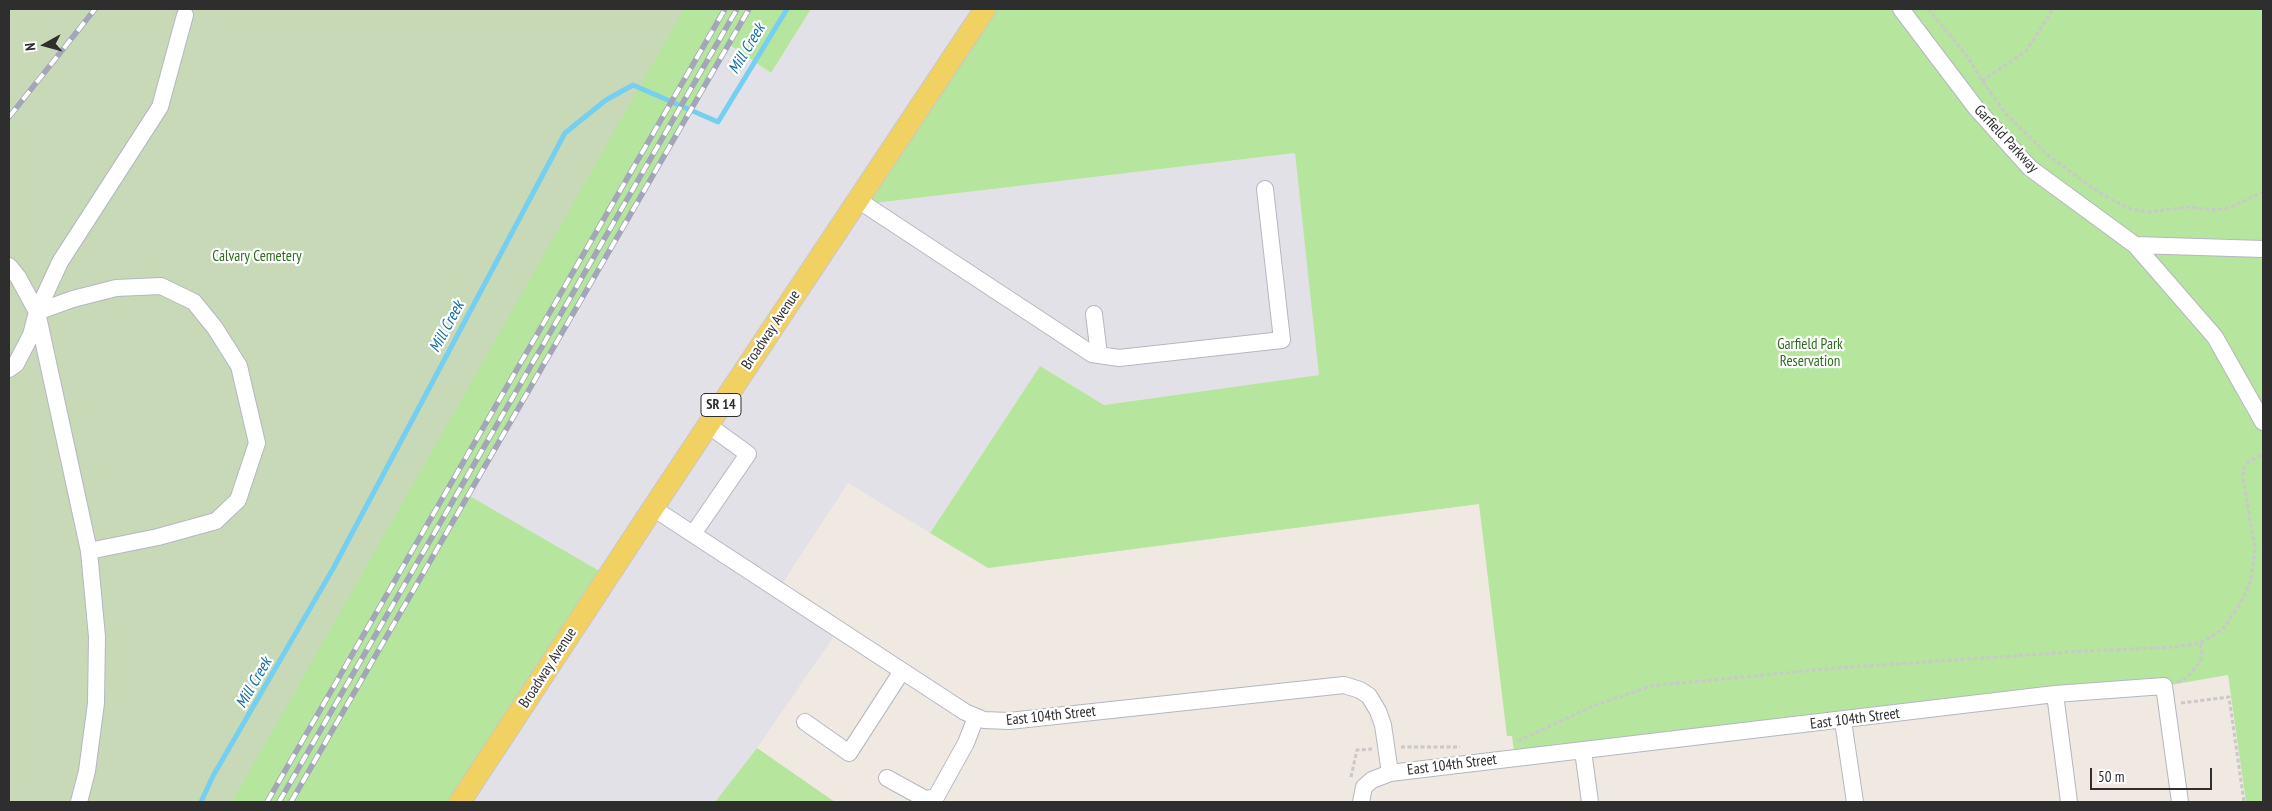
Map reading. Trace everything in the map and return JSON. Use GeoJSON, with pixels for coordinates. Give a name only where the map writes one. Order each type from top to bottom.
{"type":"FeatureCollection","features":[{"type":"Feature","properties":{"kind":"main road","name":"Broadway Avenue"},"geometry":{"type":"LineString","coordinates":[[460,802],[708,425],[986,9]]}},
{"type":"Feature","properties":{"kind":"street","name":"Garfield Parkway"},"geometry":{"type":"LineString","coordinates":[[1901,9],[1976,108],[2030,168],[2135,245],[2215,337],[2263,422]]}},
{"type":"Feature","properties":{"kind":"street"},"geometry":{"type":"LineString","coordinates":[[9,369],[16,364],[31,335],[37,312],[60,262],[160,107],[185,15]]}},
{"type":"Feature","properties":{"kind":"street"},"geometry":{"type":"LineString","coordinates":[[858,200],[1092,354],[1119,358],[1282,340],[1265,189]]}},
{"type":"Feature","properties":{"kind":"street"},"geometry":{"type":"LineString","coordinates":[[2135,245],[2263,249]]}},
{"type":"Feature","properties":{"kind":"street"},"geometry":{"type":"LineString","coordinates":[[9,266],[18,277],[37,312],[89,551],[97,637],[96,703],[87,770],[79,802]]}},
{"type":"Feature","properties":{"kind":"street"},"geometry":{"type":"LineString","coordinates":[[37,312],[73,299],[116,288],[161,286],[194,302],[215,328],[239,366],[258,443],[238,500],[216,521],[158,537],[89,551]]}},
{"type":"Feature","properties":{"kind":"street"},"geometry":{"type":"LineString","coordinates":[[1094,314],[1099,355]]}},
{"type":"Feature","properties":{"kind":"street"},"geometry":{"type":"LineString","coordinates":[[694,534],[748,454],[708,425]]}},
{"type":"Feature","properties":{"kind":"street","name":"East 104th Street"},"geometry":{"type":"LineString","coordinates":[[653,508],[965,712],[984,720],[1009,721],[1344,685],[1360,690],[1369,696],[1378,711],[1383,725],[1390,773],[1844,721],[2055,694],[2164,686]]}},
{"type":"Feature","properties":{"kind":"street"},"geometry":{"type":"LineString","coordinates":[[805,722],[849,753],[902,671]]}},
{"type":"Feature","properties":{"kind":"street"},"geometry":{"type":"LineString","coordinates":[[2164,686],[2180,802]]}},
{"type":"Feature","properties":{"kind":"street"},"geometry":{"type":"LineString","coordinates":[[2055,694],[2070,802]]}},
{"type":"Feature","properties":{"kind":"street"},"geometry":{"type":"LineString","coordinates":[[887,778],[925,799],[936,797],[966,743],[976,716]]}},
{"type":"Feature","properties":{"kind":"street"},"geometry":{"type":"LineString","coordinates":[[1844,721],[1855,802]]}},
{"type":"Feature","properties":{"kind":"street"},"geometry":{"type":"LineString","coordinates":[[1583,751],[1590,802]]}},
{"type":"Feature","properties":{"kind":"street"},"geometry":{"type":"LineString","coordinates":[[1361,802],[1364,787],[1372,780],[1390,773]]}},
{"type":"Feature","properties":{"kind":"path"},"geometry":{"type":"LineString","coordinates":[[1928,9],[1967,56],[1982,81],[2007,115],[2048,155],[2091,187],[2131,209],[2149,212],[2190,207],[2212,210],[2229,208],[2263,192]]}},
{"type":"Feature","properties":{"kind":"path"},"geometry":{"type":"LineString","coordinates":[[1982,81],[2026,51],[2053,9]]}},
{"type":"Feature","properties":{"kind":"path"},"geometry":{"type":"LineString","coordinates":[[1516,742],[1594,706],[1650,686],[1836,668],[2086,651],[2175,647],[2200,642],[2222,630],[2240,604],[2251,581],[2255,549],[2243,478],[2244,468],[2249,461],[2263,455]]}},
{"type":"Feature","properties":{"kind":"path"},"geometry":{"type":"LineString","coordinates":[[2164,686],[2187,678],[2194,671],[2200,662],[2202,652],[2200,642]]}},
{"type":"Feature","properties":{"kind":"path"},"geometry":{"type":"LineString","coordinates":[[2172,704],[2229,697],[2244,802]]}},
{"type":"Feature","properties":{"kind":"path"},"geometry":{"type":"LineString","coordinates":[[1401,747],[1466,747]]}},
{"type":"Feature","properties":{"kind":"path"},"geometry":{"type":"LineString","coordinates":[[1351,783],[1357,750],[1374,749]]}},
{"type":"Feature","properties":{"kind":"shaded area"},"geometry":{"type":"Polygon","coordinates":[[[811,9],[985,9],[858,205],[1295,153],[1320,375],[1104,405],[1040,366],[930,533],[848,483],[778,590],[839,629],[757,748],[715,802],[388,802],[306,755],[719,40],[771,73],[811,9]]]}},
{"type":"Feature","properties":{"kind":"green space","name":"Calvary Cemetery"},"geometry":{"type":"Polygon","coordinates":[[[9,9],[684,9],[232,802],[9,802],[9,9]]]}},
{"type":"Feature","properties":{"kind":"green space"},"geometry":{"type":"Polygon","coordinates":[[[558,9],[811,9],[771,73],[728,44],[468,495],[608,576],[460,802],[148,802],[558,9]]]}},
{"type":"Feature","properties":{"kind":"green space","name":"Garfield Park Reservation"},"geometry":{"type":"Polygon","coordinates":[[[985,9],[2263,9],[2263,802],[2246,802],[2228,675],[2164,686],[1515,758],[1512,736],[1507,736],[1479,504],[988,568],[930,533],[1040,366],[1104,405],[1319,375],[1295,153],[858,205],[985,9]]]}},
{"type":"Feature","properties":{"kind":"green space"},"geometry":{"type":"Polygon","coordinates":[[[757,748],[835,802],[715,802],[757,748]]]}},
{"type":"Feature","properties":{"kind":"waterway","name":"Mill Creek"},"geometry":{"type":"LineString","coordinates":[[201,802],[213,776],[334,567],[565,133],[606,100],[633,85],[718,122],[787,9]]}},
{"type":"Feature","properties":{"kind":"railway"},"geometry":{"type":"LineString","coordinates":[[9,117],[95,9]]}},
{"type":"Feature","properties":{"kind":"railway"},"geometry":{"type":"LineString","coordinates":[[267,802],[725,9]]}},
{"type":"Feature","properties":{"kind":"railway"},"geometry":{"type":"LineString","coordinates":[[279,802],[737,9]]}},
{"type":"Feature","properties":{"kind":"railway"},"geometry":{"type":"LineString","coordinates":[[291,802],[749,9]]}}]}
